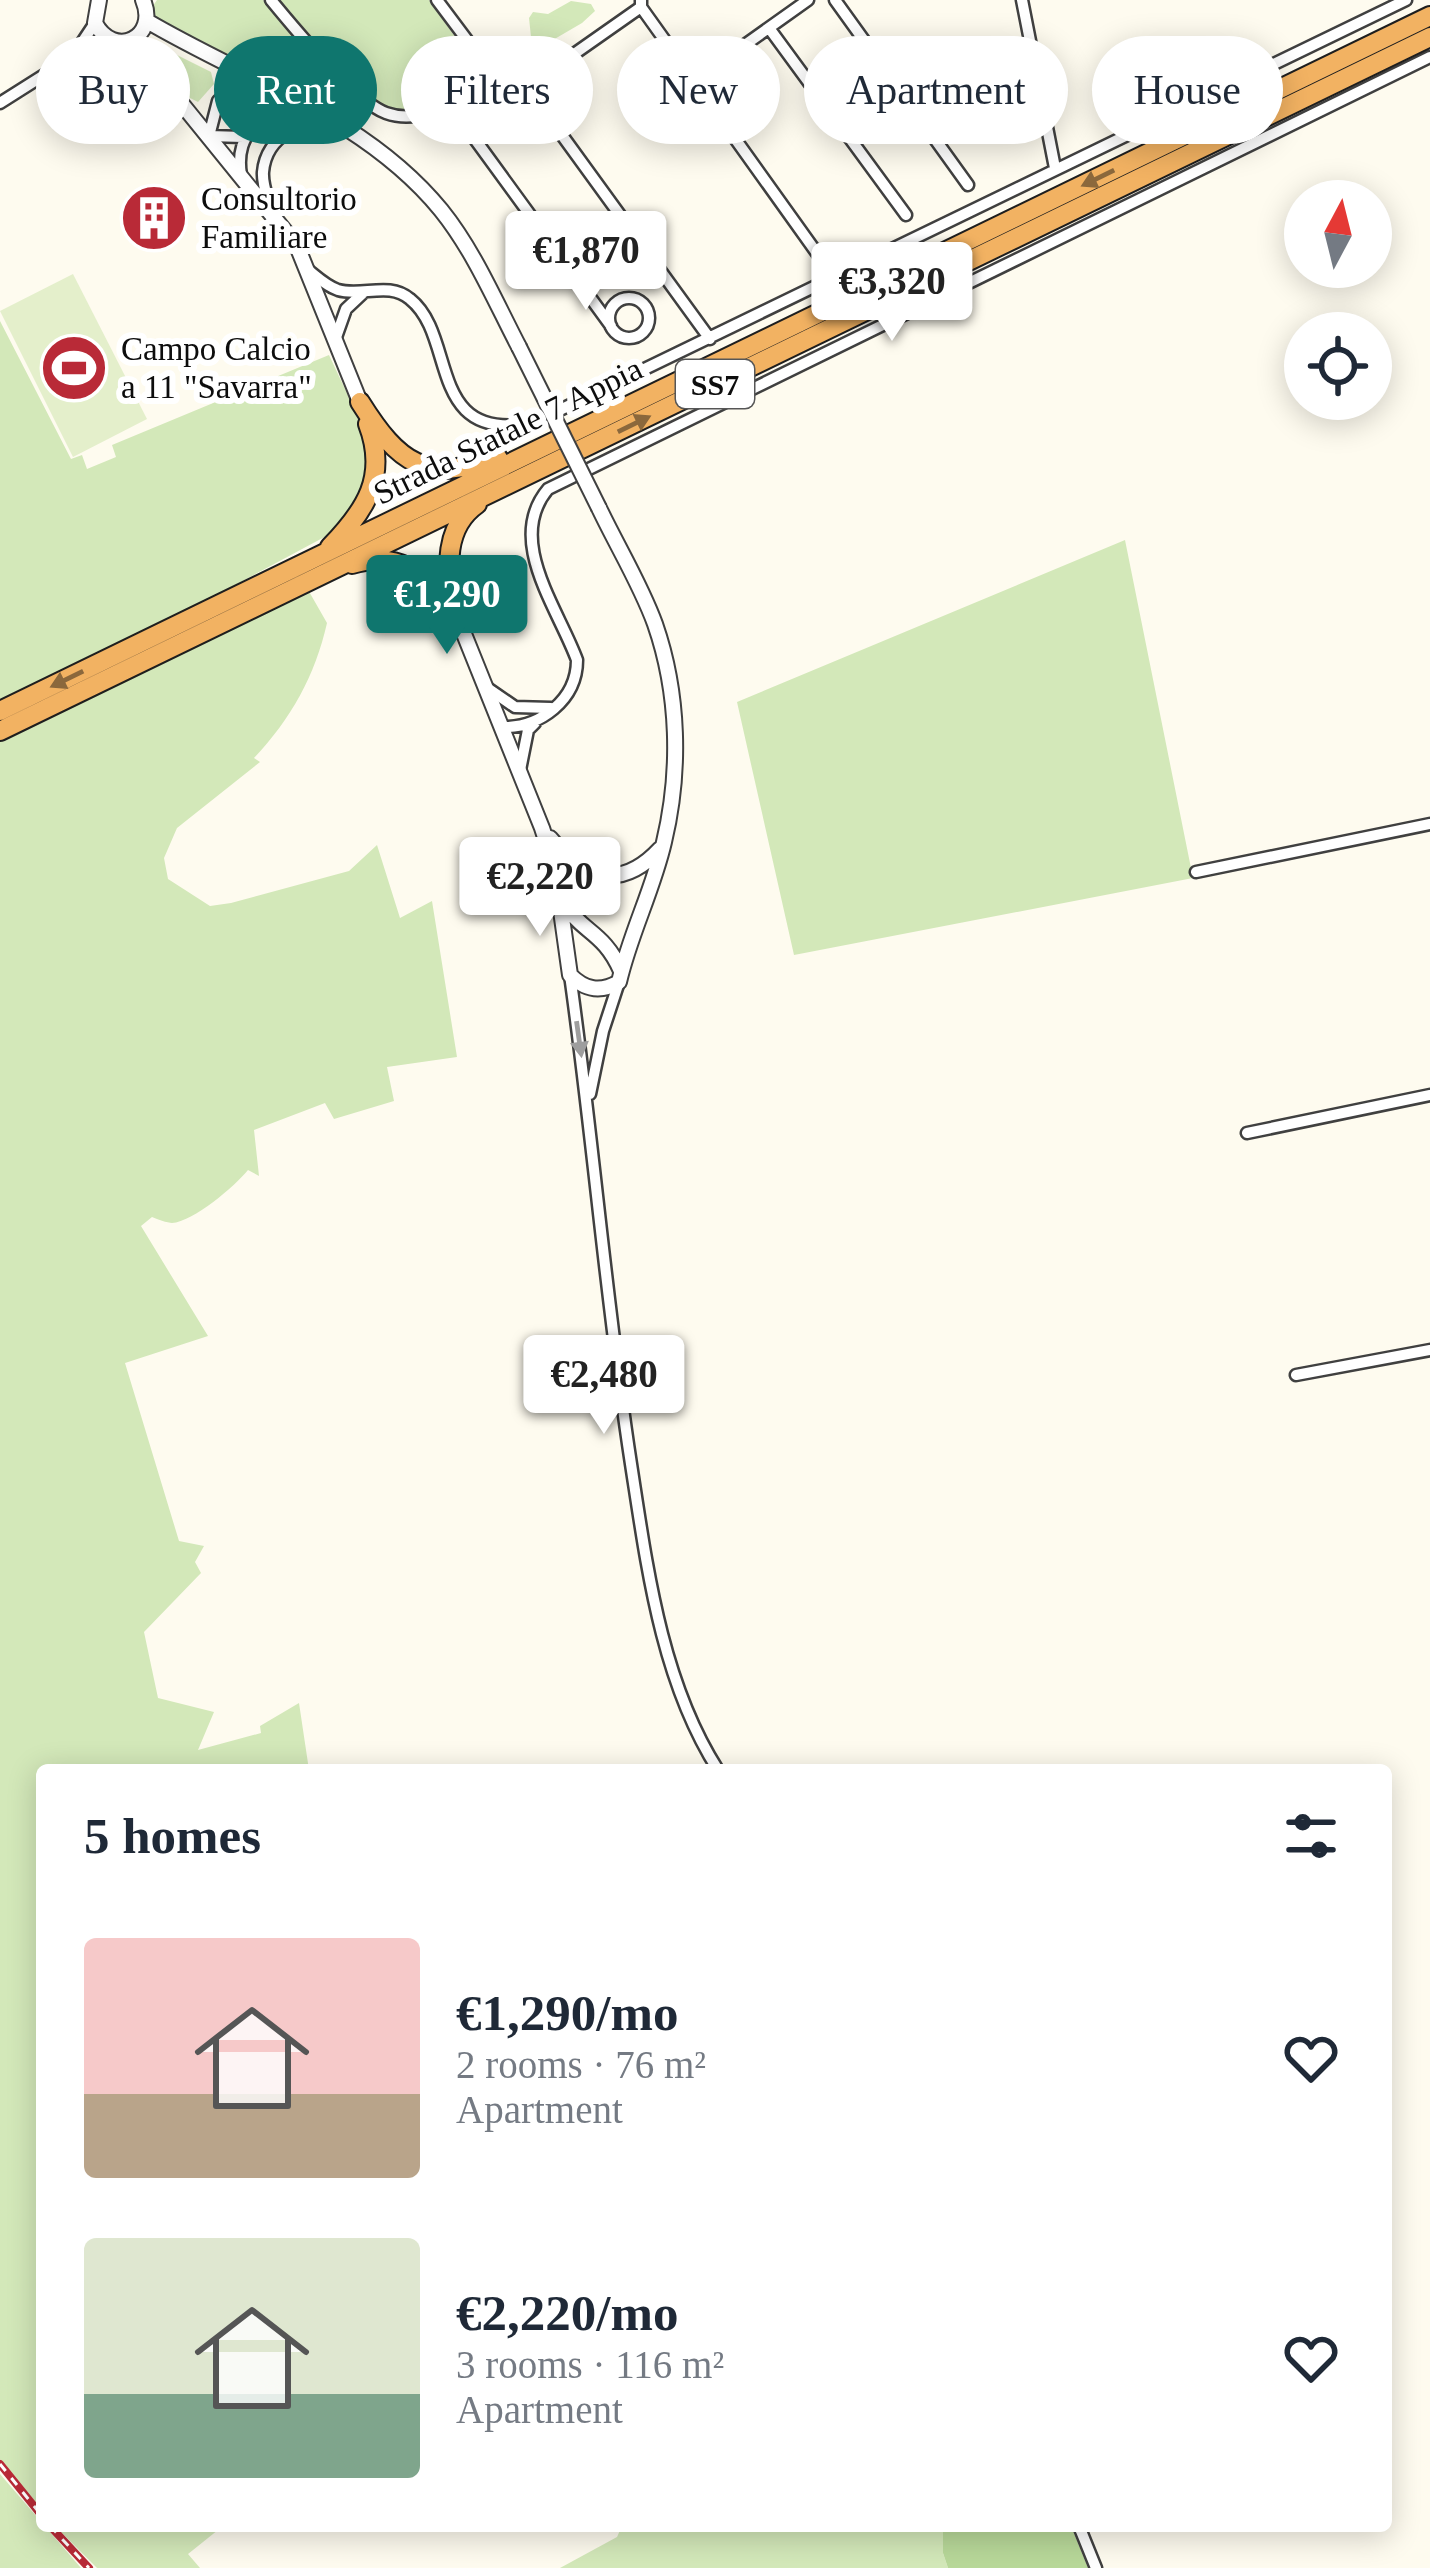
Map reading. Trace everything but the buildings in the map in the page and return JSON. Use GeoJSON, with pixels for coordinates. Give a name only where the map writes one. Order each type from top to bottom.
{"type":"FeatureCollection","features":[{"type":"Feature","properties":{"kind":"highway","name":"Strada Statale 7 Appia"},"geometry":{"type":"LineString","coordinates":[[0,711],[1430,16]]}},
{"type":"Feature","properties":{"kind":"highway","name":"Strada Statale 7 Appia"},"geometry":{"type":"LineString","coordinates":[[0,731],[1430,37]]}},
{"type":"Feature","properties":{"kind":"highway"},"geometry":{"type":"LineString","coordinates":[[360,402],[395,451],[412,463],[432,468],[470,468],[548,445]]}},
{"type":"Feature","properties":{"kind":"highway"},"geometry":{"type":"LineString","coordinates":[[321,557],[371,497],[377,456],[360,402]]}},
{"type":"Feature","properties":{"kind":"highway"},"geometry":{"type":"LineString","coordinates":[[454,609],[448,575],[457,525],[470,508],[525,475]]}},
{"type":"Feature","properties":{"kind":"highway"},"geometry":{"type":"LineString","coordinates":[[290,587],[352,564],[388,560],[422,573],[454,609]]}},
{"type":"Feature","properties":{"kind":"street"},"geometry":{"type":"LineString","coordinates":[[158,0],[146,12],[214,55]]}},
{"type":"Feature","properties":{"kind":"street"},"geometry":{"type":"LineString","coordinates":[[271,0],[371,106],[401,114]]}},
{"type":"Feature","properties":{"kind":"street"},"geometry":{"type":"LineString","coordinates":[[437,0],[466,36]]}},
{"type":"Feature","properties":{"kind":"street"},"geometry":{"type":"LineString","coordinates":[[758,36],[808,0]]}},
{"type":"Feature","properties":{"kind":"street"},"geometry":{"type":"LineString","coordinates":[[835,0],[968,185]]}},
{"type":"Feature","properties":{"kind":"street"},"geometry":{"type":"LineString","coordinates":[[1022,0],[1055,168]]}},
{"type":"Feature","properties":{"kind":"street"},"geometry":{"type":"LineString","coordinates":[[322,308],[337,309],[348,298],[390,290],[412,300],[422,312],[454,396],[479,418],[499,424],[532,422],[1406,0]]}},
{"type":"Feature","properties":{"kind":"street"},"geometry":{"type":"LineString","coordinates":[[593,38],[641,3],[663,36]]}},
{"type":"Feature","properties":{"kind":"street"},"geometry":{"type":"LineString","coordinates":[[95,7],[108,36]]}},
{"type":"Feature","properties":{"kind":"street"},"geometry":{"type":"LineString","coordinates":[[81,36],[95,7]]}},
{"type":"Feature","properties":{"kind":"street"},"geometry":{"type":"LineString","coordinates":[[769,28],[906,215]]}},
{"type":"Feature","properties":{"kind":"street"},"geometry":{"type":"LineString","coordinates":[[502,727],[554,708],[574,684],[577,660],[528,536],[539,500],[548,489],[1430,57]]}},
{"type":"Feature","properties":{"kind":"street"},"geometry":{"type":"LineString","coordinates":[[0,103],[36,80]]}},
{"type":"Feature","properties":{"kind":"street"},"geometry":{"type":"LineString","coordinates":[[190,115],[297,246],[360,402]]}},
{"type":"Feature","properties":{"kind":"street"},"geometry":{"type":"LineString","coordinates":[[209,136],[214,117]]}},
{"type":"Feature","properties":{"kind":"street"},"geometry":{"type":"LineString","coordinates":[[209,136],[214,136]]}},
{"type":"Feature","properties":{"kind":"street"},"geometry":{"type":"LineString","coordinates":[[241,144],[241,175]]}},
{"type":"Feature","properties":{"kind":"street"},"geometry":{"type":"LineString","coordinates":[[271,211],[262,177],[266,154],[274,144]]}},
{"type":"Feature","properties":{"kind":"street"},"geometry":{"type":"LineString","coordinates":[[369,144],[442,212],[471,254],[654,622],[672,686],[673,797],[664,846],[603,1031],[588,1103]]}},
{"type":"Feature","properties":{"kind":"street"},"geometry":{"type":"LineString","coordinates":[[478,144],[611,326]]}},
{"type":"Feature","properties":{"kind":"street"},"geometry":{"type":"LineString","coordinates":[[569,144],[710,339]]}},
{"type":"Feature","properties":{"kind":"street"},"geometry":{"type":"LineString","coordinates":[[739,144],[834,277]]}},
{"type":"Feature","properties":{"kind":"street"},"geometry":{"type":"LineString","coordinates":[[307,269],[348,298]]}},
{"type":"Feature","properties":{"kind":"street"},"geometry":{"type":"LineString","coordinates":[[335,343],[348,298]]}},
{"type":"Feature","properties":{"kind":"street"},"geometry":{"type":"LineString","coordinates":[[454,609],[542,828],[560,898],[588,1103],[610,1324],[640,1519],[669,1663],[714,1764]]}},
{"type":"Feature","properties":{"kind":"street"},"geometry":{"type":"LineString","coordinates":[[485,687],[536,715]]}},
{"type":"Feature","properties":{"kind":"street"},"geometry":{"type":"LineString","coordinates":[[520,770],[536,715]]}},
{"type":"Feature","properties":{"kind":"street"},"geometry":{"type":"LineString","coordinates":[[1196,872],[1430,824]]}},
{"type":"Feature","properties":{"kind":"street"},"geometry":{"type":"LineString","coordinates":[[542,828],[571,863],[590,873],[634,871],[664,846]]}},
{"type":"Feature","properties":{"kind":"street"},"geometry":{"type":"LineString","coordinates":[[560,898],[573,918],[602,937],[620,976]]}},
{"type":"Feature","properties":{"kind":"street"},"geometry":{"type":"LineString","coordinates":[[570,975],[588,988],[609,988],[620,976]]}},
{"type":"Feature","properties":{"kind":"street"},"geometry":{"type":"LineString","coordinates":[[1247,1133],[1430,1094]]}},
{"type":"Feature","properties":{"kind":"street"},"geometry":{"type":"LineString","coordinates":[[1296,1375],[1430,1350]]}},
{"type":"Feature","properties":{"kind":"street"},"geometry":{"type":"LineString","coordinates":[[1081,2532],[1096,2568]]}},
{"type":"Feature","properties":{"kind":"green space"},"geometry":{"type":"Polygon","coordinates":[[[157,0],[263,0],[293,36],[214,36],[214,55],[190,44],[190,36],[165,32],[148,13],[157,0]]]}},
{"type":"Feature","properties":{"kind":"green space"},"geometry":{"type":"Polygon","coordinates":[[[271,0],[429,0],[454,36],[401,36],[401,115],[377,104],[377,36],[303,36],[271,0]]]}},
{"type":"Feature","properties":{"kind":"green space"},"geometry":{"type":"Polygon","coordinates":[[[571,1],[591,4],[595,11],[560,36],[531,36],[533,12],[548,14],[571,1]]]}},
{"type":"Feature","properties":{"kind":"green space"},"geometry":{"type":"Polygon","coordinates":[[[190,62],[211,72],[214,84],[198,102],[190,98],[190,62]]]}},
{"type":"Feature","properties":{"kind":"green space","name":"Campo Calcio a 11 \"Savarra\""},"geometry":{"type":"Polygon","coordinates":[[[73,274],[147,419],[73,457],[0,311],[73,274]]]}},
{"type":"Feature","properties":{"kind":"green space"},"geometry":{"type":"Polygon","coordinates":[[[0,321],[71,459],[82,455],[87,469],[116,457],[112,445],[329,355],[371,444],[369,491],[345,526],[0,705],[0,321]]]}},
{"type":"Feature","properties":{"kind":"green space"},"geometry":{"type":"Polygon","coordinates":[[[1125,540],[1193,878],[794,955],[737,702],[1125,540]]]}},
{"type":"Feature","properties":{"kind":"green space"},"geometry":{"type":"Polygon","coordinates":[[[307,588],[327,623],[308,679],[290,712],[254,758],[260,762],[177,828],[164,858],[168,879],[210,906],[231,903],[349,871],[377,845],[400,918],[432,901],[457,1057],[387,1067],[394,1101],[334,1119],[325,1103],[254,1130],[259,1176],[248,1170],[191,1217],[170,1223],[152,1217],[141,1226],[208,1336],[125,1363],[179,1541],[204,1546],[195,1562],[201,1573],[144,1632],[158,1698],[214,1712],[198,1750],[261,1733],[260,1726],[299,1703],[308,1764],[36,1764],[36,2503],[0,2459],[0,740],[307,588]]]}},
{"type":"Feature","properties":{"kind":"green space"},"geometry":{"type":"Polygon","coordinates":[[[0,2474],[36,2516],[36,2532],[50,2532],[81,2568],[0,2568],[0,2474]]]}},
{"type":"Feature","properties":{"kind":"green space"},"geometry":{"type":"Polygon","coordinates":[[[61,2532],[216,2532],[188,2554],[200,2568],[97,2568],[61,2532]]]}},
{"type":"Feature","properties":{"kind":"green space"},"geometry":{"type":"Polygon","coordinates":[[[619,2532],[943,2532],[948,2568],[560,2568],[619,2532]]]}},
{"type":"Feature","properties":{"kind":"green space"},"geometry":{"type":"Polygon","coordinates":[[[943,2532],[1073,2532],[1088,2568],[948,2568],[943,2532]]]}},
{"type":"Feature","properties":{"kind":"railway"},"geometry":{"type":"LineString","coordinates":[[0,2464],[36,2509]]}},
{"type":"Feature","properties":{"kind":"railway"},"geometry":{"type":"LineString","coordinates":[[56,2532],[89,2568]]}},
{"type":"Feature","properties":{"kind":"place","name":"Consultorio Familiare"},"geometry":{"type":"Point","coordinates":[154,218]}},
{"type":"Feature","properties":{"kind":"place","name":"Campo Calcio a 11 \"Savarra\""},"geometry":{"type":"Point","coordinates":[74,368]}}]}
